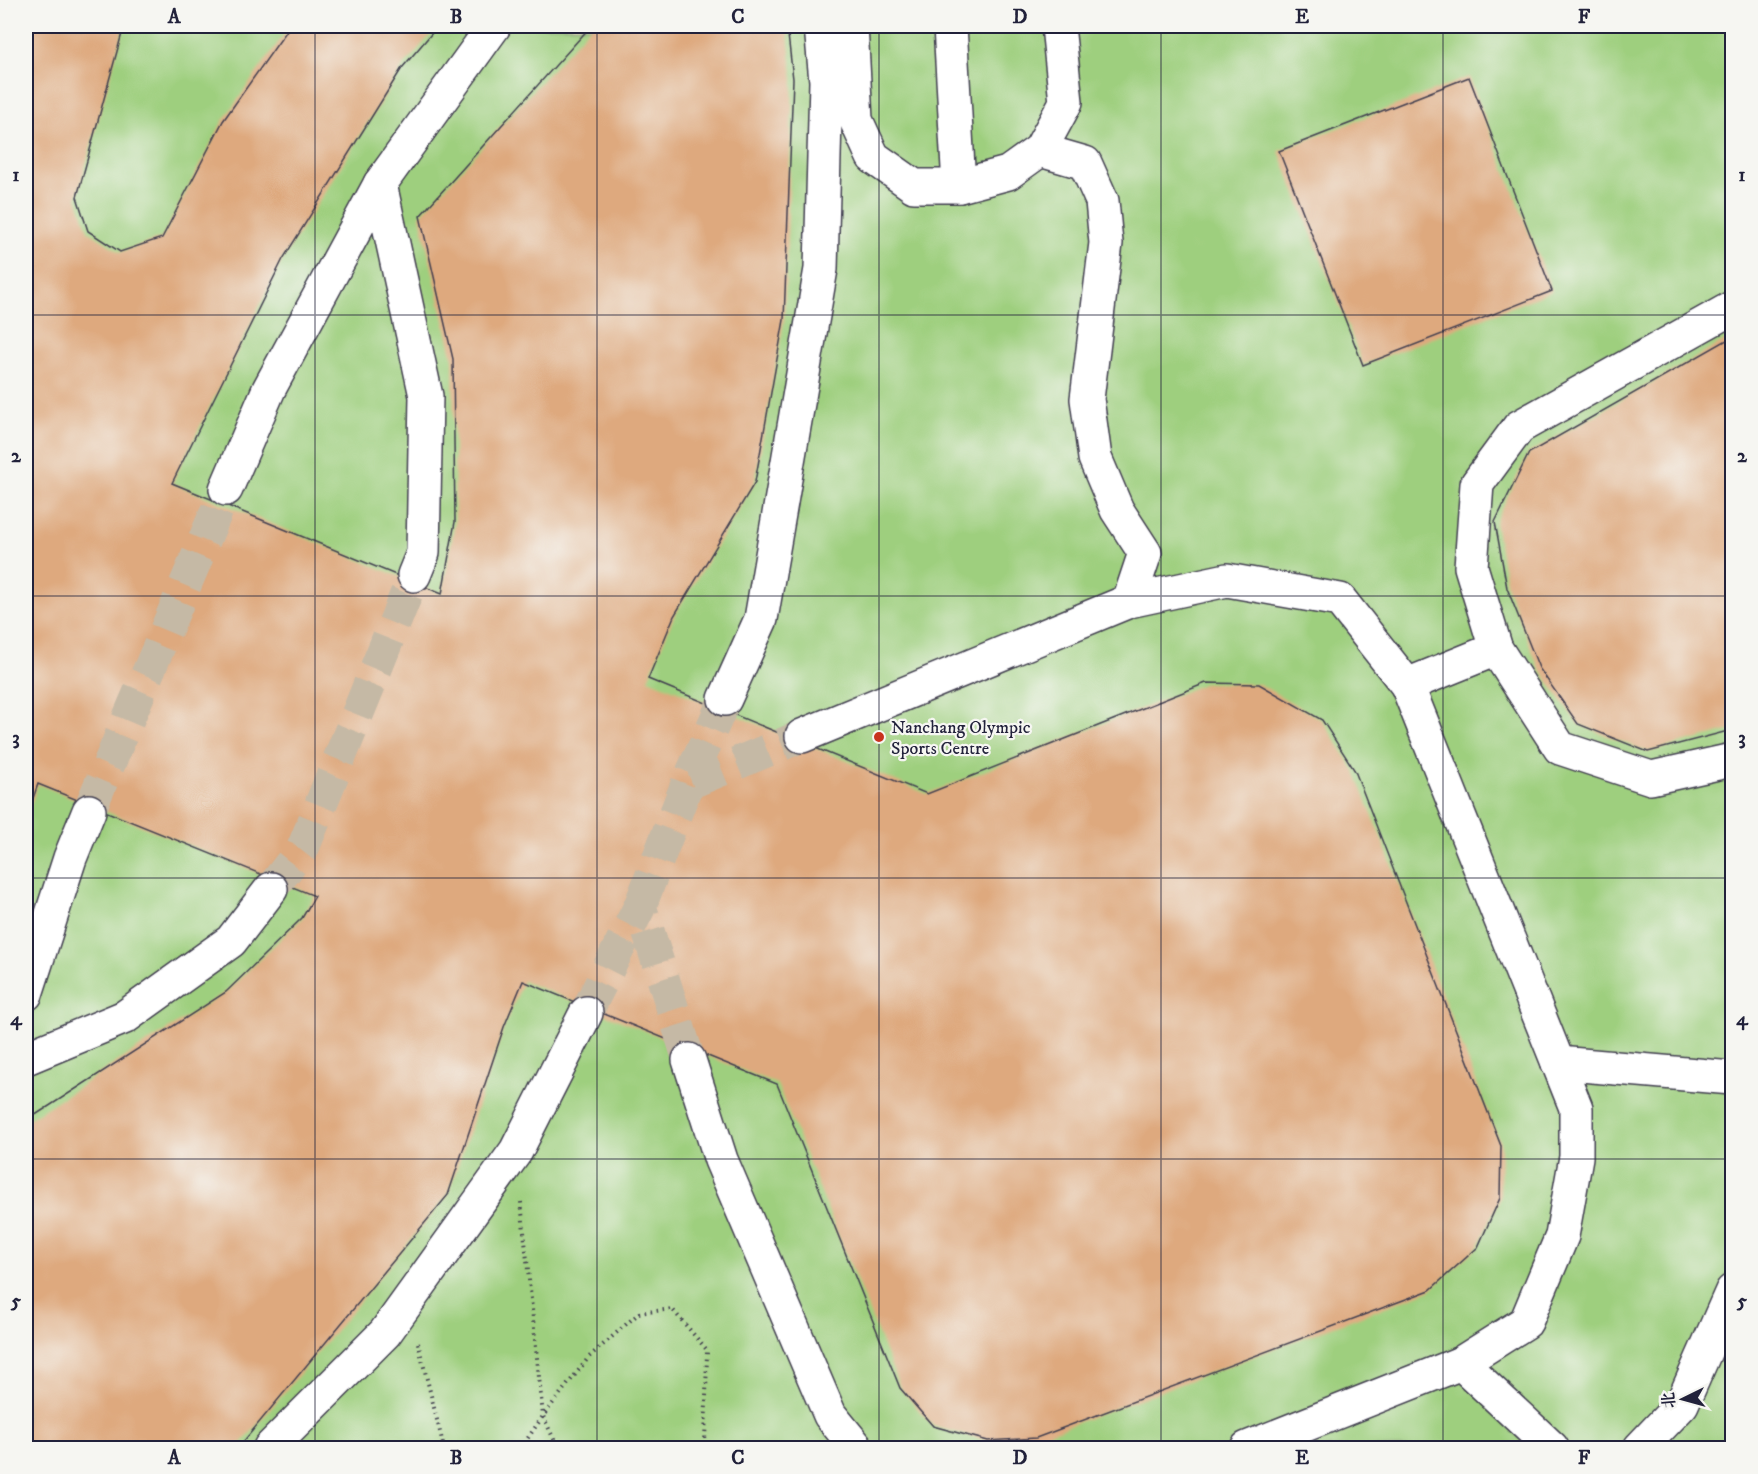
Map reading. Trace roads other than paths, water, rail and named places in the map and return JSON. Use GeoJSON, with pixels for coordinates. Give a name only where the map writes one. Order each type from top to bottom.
{"type":"FeatureCollection","features":[{"type":"Feature","properties":{"kind":"street"},"geometry":{"type":"LineString","coordinates":[[226,489],[269,389],[380,184],[494,26]]}},
{"type":"Feature","properties":{"kind":"street"},"geometry":{"type":"LineString","coordinates":[[821,26],[840,84],[873,157],[914,186],[959,186],[1008,173],[1040,150],[1066,102],[1058,26]]}},
{"type":"Feature","properties":{"kind":"street"},"geometry":{"type":"LineString","coordinates":[[725,699],[761,619],[821,269],[840,84],[851,26]]}},
{"type":"Feature","properties":{"kind":"street"},"geometry":{"type":"LineString","coordinates":[[950,26],[959,186]]}},
{"type":"Feature","properties":{"kind":"street"},"geometry":{"type":"LineString","coordinates":[[1040,150],[1085,163],[1102,201],[1106,243],[1087,399],[1095,458],[1117,510],[1145,553],[1129,601]]}},
{"type":"Feature","properties":{"kind":"street"},"geometry":{"type":"LineString","coordinates":[[380,184],[426,396],[423,553],[414,574]]}},
{"type":"Feature","properties":{"kind":"street"},"geometry":{"type":"LineString","coordinates":[[1732,308],[1520,427],[1477,484],[1471,567],[1496,649],[1560,748],[1651,778],[1732,760]]}},
{"type":"Feature","properties":{"kind":"street"},"geometry":{"type":"LineString","coordinates":[[802,736],[1129,601],[1227,580],[1340,600],[1407,685],[1576,1108],[1576,1157],[1562,1236],[1526,1322],[1461,1363],[1247,1449]]}},
{"type":"Feature","properties":{"kind":"street"},"geometry":{"type":"LineString","coordinates":[[1407,685],[1496,649]]}},
{"type":"Feature","properties":{"kind":"street"},"geometry":{"type":"LineString","coordinates":[[26,994],[70,858],[89,811]]}},
{"type":"Feature","properties":{"kind":"street"},"geometry":{"type":"LineString","coordinates":[[26,1058],[125,1017],[231,940],[271,889]]}},
{"type":"Feature","properties":{"kind":"street"},"geometry":{"type":"LineString","coordinates":[[270,1449],[385,1333],[516,1151],[586,1013]]}},
{"type":"Feature","properties":{"kind":"street"},"geometry":{"type":"LineString","coordinates":[[689,1060],[721,1160],[830,1415],[857,1449]]}},
{"type":"Feature","properties":{"kind":"street"},"geometry":{"type":"LineString","coordinates":[[1558,1063],[1732,1078]]}},
{"type":"Feature","properties":{"kind":"street"},"geometry":{"type":"LineString","coordinates":[[1641,1449],[1682,1404],[1732,1291]]}},
{"type":"Feature","properties":{"kind":"street"},"geometry":{"type":"LineString","coordinates":[[1461,1363],[1552,1449]]}},
{"type":"Feature","properties":{"kind":"tunnel"},"geometry":{"type":"LineString","coordinates":[[89,811],[226,489]]}},
{"type":"Feature","properties":{"kind":"tunnel"},"geometry":{"type":"LineString","coordinates":[[271,889],[303,848],[414,575]]}},
{"type":"Feature","properties":{"kind":"tunnel"},"geometry":{"type":"LineString","coordinates":[[725,699],[687,784],[802,736]]}},
{"type":"Feature","properties":{"kind":"tunnel"},"geometry":{"type":"LineString","coordinates":[[640,906],[687,784]]}},
{"type":"Feature","properties":{"kind":"tunnel"},"geometry":{"type":"LineString","coordinates":[[586,1013],[640,906],[689,1060]]}},
{"type":"Feature","properties":{"kind":"place","name":"Nanchang Olympic Sports Centre"},"geometry":{"type":"Point","coordinates":[879,737]}}]}
